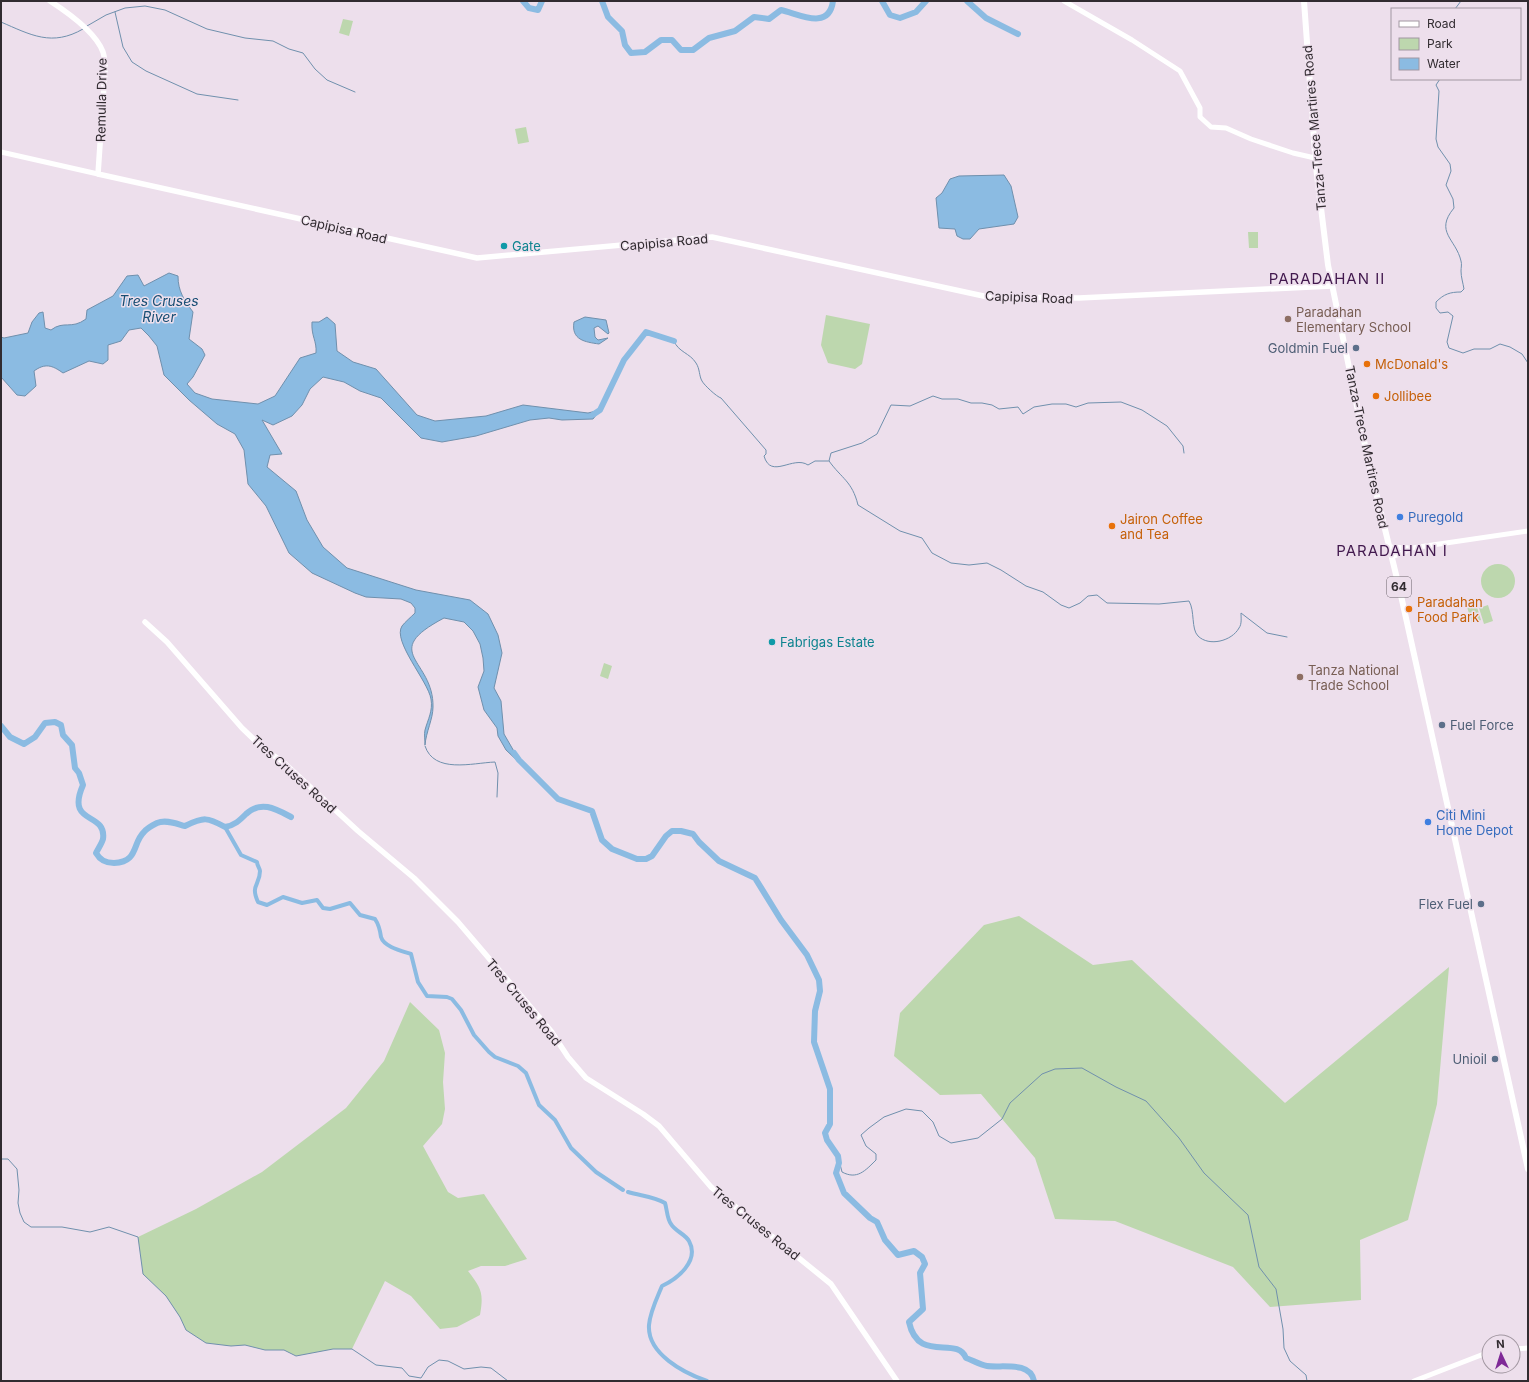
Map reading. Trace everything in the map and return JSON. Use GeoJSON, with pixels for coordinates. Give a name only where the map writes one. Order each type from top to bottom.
{"type":"FeatureCollection","features":[{"type":"Feature","properties":{"kind":"main road","name":"Remulla Drive"},"geometry":{"type":"LineString","coordinates":[[50,1],[66,11],[96,40],[103,52],[105,66],[98,174]]}},
{"type":"Feature","properties":{"kind":"main road","name":"Tanza-Trece Martires Road"},"geometry":{"type":"LineString","coordinates":[[1304,1],[1315,158],[1324,240],[1332,286],[1366,449],[1392,557],[1528,1169]]}},
{"type":"Feature","properties":{"kind":"main road","name":"Capipisa Road"},"geometry":{"type":"LineString","coordinates":[[98,174],[478,258],[712,237],[994,298],[1079,298],[1332,286]]}},
{"type":"Feature","properties":{"kind":"main road","name":"Tres Cruses Road"},"geometry":{"type":"LineString","coordinates":[[145,622],[167,642],[242,728],[265,750],[282,761],[358,831],[414,878],[458,922],[551,1031],[568,1057],[586,1078],[643,1114],[659,1126],[711,1187],[831,1284],[897,1381]]}},
{"type":"Feature","properties":{"kind":"street"},"geometry":{"type":"LineString","coordinates":[[1064,1],[1132,40],[1180,71],[1200,108],[1200,117],[1211,127],[1226,128],[1251,140],[1315,158]]}},
{"type":"Feature","properties":{"kind":"street","name":"Capipisa Road"},"geometry":{"type":"LineString","coordinates":[[1,152],[98,174]]}},
{"type":"Feature","properties":{"kind":"street"},"geometry":{"type":"LineString","coordinates":[[1389,547],[1412,548],[1528,531]]}},
{"type":"Feature","properties":{"kind":"street"},"geometry":{"type":"LineString","coordinates":[[1392,557],[1412,548]]}},
{"type":"Feature","properties":{"kind":"street"},"geometry":{"type":"LineString","coordinates":[[1414,1381],[1481,1355]]}},
{"type":"Feature","properties":{"kind":"green space"},"geometry":{"type":"Polygon","coordinates":[[[343,19],[353,21],[349,36],[339,33],[343,19]]]}},
{"type":"Feature","properties":{"kind":"green space"},"geometry":{"type":"Polygon","coordinates":[[[526,127],[529,142],[518,144],[515,129],[526,127]]]}},
{"type":"Feature","properties":{"kind":"green space"},"geometry":{"type":"Polygon","coordinates":[[[1248,232],[1258,232],[1258,248],[1249,248],[1248,232]]]}},
{"type":"Feature","properties":{"kind":"green space"},"geometry":{"type":"Polygon","coordinates":[[[826,315],[870,324],[862,364],[855,369],[828,363],[821,345],[826,315]]]}},
{"type":"Feature","properties":{"kind":"green space"},"geometry":{"type":"Polygon","coordinates":[[[1495,564],[1501,564],[1505,565],[1512,571],[1515,581],[1514,588],[1508,595],[1501,598],[1495,598],[1491,597],[1484,591],[1481,584],[1481,578],[1482,574],[1488,567],[1495,564]]]}},
{"type":"Feature","properties":{"kind":"green space"},"geometry":{"type":"Polygon","coordinates":[[[1476,604],[1481,620],[1472,623],[1467,607],[1476,604]]]}},
{"type":"Feature","properties":{"kind":"green space"},"geometry":{"type":"Polygon","coordinates":[[[1488,605],[1493,621],[1484,624],[1479,608],[1488,605]]]}},
{"type":"Feature","properties":{"kind":"green space"},"geometry":{"type":"Polygon","coordinates":[[[604,663],[612,666],[608,679],[600,676],[604,663]]]}},
{"type":"Feature","properties":{"kind":"green space"},"geometry":{"type":"Polygon","coordinates":[[[1019,916],[1093,965],[1132,960],[1285,1103],[1449,967],[1437,1104],[1408,1220],[1360,1240],[1361,1300],[1270,1307],[1233,1267],[1115,1221],[1055,1219],[1035,1158],[981,1094],[940,1095],[894,1056],[900,1013],[984,925],[1019,916]]]}},
{"type":"Feature","properties":{"kind":"green space"},"geometry":{"type":"Polygon","coordinates":[[[410,1002],[439,1030],[445,1053],[443,1082],[445,1109],[442,1124],[423,1146],[448,1192],[458,1198],[484,1194],[527,1259],[505,1266],[481,1266],[468,1271],[479,1286],[482,1301],[480,1315],[457,1327],[440,1329],[411,1296],[385,1281],[352,1349],[333,1349],[296,1356],[284,1350],[265,1350],[245,1345],[231,1346],[206,1343],[186,1330],[180,1317],[166,1296],[143,1274],[138,1237],[196,1209],[262,1172],[346,1108],[384,1061],[410,1002]]]}},
{"type":"Feature","properties":{"kind":"water"},"geometry":{"type":"Polygon","coordinates":[[[1004,175],[1011,186],[1018,217],[1014,224],[979,229],[970,239],[963,239],[957,236],[955,229],[939,228],[936,198],[942,193],[950,179],[959,176],[1004,175]]]}},
{"type":"Feature","properties":{"kind":"water","name":"Tres Cruses River"},"geometry":{"type":"Polygon","coordinates":[[[169,273],[178,276],[182,295],[193,312],[189,339],[202,349],[205,355],[193,377],[187,384],[195,393],[212,399],[258,404],[275,396],[300,358],[316,353],[312,322],[319,322],[327,317],[335,324],[337,351],[353,362],[376,369],[417,415],[435,421],[486,416],[523,405],[588,413],[600,410],[593,419],[562,420],[549,418],[530,420],[476,436],[442,442],[421,438],[381,398],[360,391],[344,382],[323,377],[310,389],[302,405],[292,416],[273,425],[262,420],[282,454],[270,455],[267,467],[296,491],[307,520],[323,547],[347,568],[416,590],[470,600],[488,614],[498,635],[502,653],[494,688],[501,701],[504,734],[519,760],[558,799],[506,750],[498,736],[497,728],[484,710],[478,687],[484,671],[480,644],[473,631],[464,622],[444,618],[425,630],[415,640],[412,649],[414,658],[426,678],[431,691],[433,707],[432,716],[425,745],[425,732],[431,711],[431,699],[424,682],[406,651],[400,633],[402,626],[415,613],[415,608],[411,603],[401,599],[366,597],[355,593],[312,573],[289,553],[266,506],[248,484],[244,450],[235,434],[217,424],[189,400],[164,375],[157,346],[141,328],[129,330],[121,341],[108,345],[108,360],[103,364],[89,361],[63,373],[48,366],[38,368],[34,371],[36,386],[25,396],[17,395],[1,377],[1,337],[4,338],[28,333],[32,322],[39,313],[43,312],[45,328],[51,330],[60,326],[76,324],[86,319],[87,310],[113,296],[127,276],[138,275],[144,286],[169,273]]]}},
{"type":"Feature","properties":{"kind":"water"},"geometry":{"type":"Polygon","coordinates":[[[585,317],[606,320],[609,333],[608,334],[598,326],[594,328],[595,337],[598,340],[608,338],[599,344],[580,339],[575,333],[574,322],[585,317]]]}},
{"type":"Feature","properties":{"kind":"waterway"},"geometry":{"type":"LineString","coordinates":[[523,1],[529,8],[538,10],[542,1]]}},
{"type":"Feature","properties":{"kind":"waterway"},"geometry":{"type":"LineString","coordinates":[[602,1],[608,17],[622,31],[625,45],[631,53],[645,52],[661,40],[672,40],[681,50],[693,50],[709,38],[735,31],[754,17],[769,19],[781,10],[804,17],[820,18],[826,16],[833,1]]}},
{"type":"Feature","properties":{"kind":"waterway"},"geometry":{"type":"LineString","coordinates":[[882,1],[890,15],[900,18],[916,12],[926,1]]}},
{"type":"Feature","properties":{"kind":"waterway"},"geometry":{"type":"LineString","coordinates":[[967,1],[986,18],[1018,34]]}},
{"type":"Feature","properties":{"kind":"waterway"},"geometry":{"type":"LineString","coordinates":[[1456,8],[1461,1]]}},
{"type":"Feature","properties":{"kind":"waterway"},"geometry":{"type":"LineString","coordinates":[[87,26],[106,15],[125,8],[145,6],[165,10],[207,29],[245,38],[273,41],[289,49],[303,53],[315,69],[327,80],[355,92]]}},
{"type":"Feature","properties":{"kind":"waterway"},"geometry":{"type":"LineString","coordinates":[[115,12],[123,47],[132,62],[146,71],[197,94],[238,100]]}},
{"type":"Feature","properties":{"kind":"waterway"},"geometry":{"type":"LineString","coordinates":[[1,22],[32,35],[51,38],[72,34],[83,29]]}},
{"type":"Feature","properties":{"kind":"waterway"},"geometry":{"type":"LineString","coordinates":[[1439,80],[1436,85],[1439,91],[1436,139],[1438,147],[1450,164],[1451,171],[1446,185],[1453,199],[1454,208],[1448,216],[1446,230],[1461,261],[1461,276],[1464,289],[1461,292],[1450,293],[1442,297],[1436,302],[1436,308],[1440,313],[1448,312],[1453,316],[1447,342],[1449,348],[1463,353],[1474,349],[1490,349],[1500,344],[1510,347],[1522,354],[1528,363]]}},
{"type":"Feature","properties":{"kind":"waterway"},"geometry":{"type":"LineString","coordinates":[[594,414],[600,410],[624,360],[646,332],[674,341]]}},
{"type":"Feature","properties":{"kind":"waterway"},"geometry":{"type":"LineString","coordinates":[[674,341],[678,348],[691,357],[696,363],[703,383],[721,398],[766,450],[766,454],[764,456],[767,463],[777,467],[796,463],[808,465],[815,461],[828,461]]}},
{"type":"Feature","properties":{"kind":"waterway"},"geometry":{"type":"LineString","coordinates":[[829,461],[831,453],[862,443],[877,434],[891,405],[910,406],[933,396],[942,399],[958,399],[971,403],[982,403],[992,405],[999,409],[1018,407],[1023,414],[1034,407],[1052,404],[1066,404],[1076,407],[1088,403],[1121,402],[1142,410],[1167,426],[1183,446],[1184,453]]}},
{"type":"Feature","properties":{"kind":"waterway"},"geometry":{"type":"LineString","coordinates":[[829,461],[850,485],[858,505],[900,531],[922,538],[932,553],[951,563],[969,565],[987,563],[1026,586],[1043,592],[1061,605],[1069,608],[1080,603],[1088,596],[1097,595],[1107,603],[1159,604],[1189,601],[1192,610],[1194,629],[1198,636],[1208,641],[1220,641],[1236,633],[1241,625],[1241,613],[1267,633],[1287,637]]}},
{"type":"Feature","properties":{"kind":"waterway"},"geometry":{"type":"LineString","coordinates":[[1,726],[10,737],[24,744],[35,737],[45,723],[55,722],[61,725],[63,735],[72,745],[75,768],[79,773],[83,785],[79,798],[79,807],[82,813],[94,820],[103,830],[103,839],[96,853],[99,858],[105,862],[122,862],[128,859],[134,851],[140,836],[152,826],[160,822],[171,822],[185,826],[205,819],[214,821],[225,827],[237,822],[257,807],[268,807],[291,817]]}},
{"type":"Feature","properties":{"kind":"waterway"},"geometry":{"type":"LineString","coordinates":[[425,746],[430,755],[436,760],[445,764],[465,765],[495,762],[498,773],[497,797]]}},
{"type":"Feature","properties":{"kind":"waterway"},"geometry":{"type":"LineString","coordinates":[[514,753],[519,760],[558,799],[592,811],[602,840],[612,849],[637,859],[646,859],[652,856],[666,836],[672,831],[681,831],[693,834],[699,842],[719,861],[755,878],[781,920],[807,955],[819,980],[820,991],[815,1011],[814,1042],[830,1089],[830,1124],[825,1133],[827,1140],[838,1156],[839,1163],[836,1173],[844,1193],[870,1218],[877,1222],[885,1240],[898,1255],[914,1251],[922,1257],[925,1264],[920,1273],[923,1309],[909,1322],[914,1335],[920,1342],[929,1346],[955,1349],[961,1352],[966,1358],[982,1365],[1015,1367],[1027,1370],[1034,1381]]}},
{"type":"Feature","properties":{"kind":"waterway"},"geometry":{"type":"LineString","coordinates":[[225,827],[241,855],[257,862],[260,871],[260,876],[255,888],[258,902],[267,905],[283,897],[302,903],[317,900],[323,908],[330,909],[350,903],[360,915],[375,919],[379,927],[381,937],[389,946],[411,954],[418,982],[427,996],[447,997],[452,999],[461,1010],[474,1035],[489,1052],[495,1057],[518,1066],[526,1073],[539,1105],[555,1120],[571,1148],[596,1172],[623,1190]]}},
{"type":"Feature","properties":{"kind":"waterway"},"geometry":{"type":"LineString","coordinates":[[838,1156],[842,1172],[856,1175],[864,1171],[876,1160],[876,1154],[866,1146],[861,1135],[884,1117],[906,1109],[922,1111],[933,1122],[939,1136],[951,1143],[978,1138],[1002,1119],[1010,1103],[1042,1074],[1055,1069],[1082,1068],[1116,1087],[1146,1101],[1179,1138],[1204,1173],[1248,1215],[1259,1267],[1276,1289],[1283,1329],[1284,1348],[1290,1361],[1306,1375],[1307,1381]]}},
{"type":"Feature","properties":{"kind":"waterway"},"geometry":{"type":"LineString","coordinates":[[1,1159],[8,1159],[17,1169],[19,1190],[18,1203],[20,1213],[24,1222],[31,1227],[62,1227],[90,1232],[109,1227],[138,1237],[143,1274],[166,1296],[180,1317],[186,1330],[206,1343],[231,1346],[245,1345],[265,1350],[284,1350],[296,1356],[333,1349],[352,1349],[376,1365],[402,1368],[409,1376],[421,1378],[428,1367],[439,1360],[448,1361],[464,1369],[481,1367],[491,1368],[508,1381]]}},
{"type":"Feature","properties":{"kind":"waterway"},"geometry":{"type":"LineString","coordinates":[[628,1192],[651,1197],[665,1203],[670,1222],[675,1229],[685,1236],[692,1248],[692,1255],[685,1268],[674,1279],[662,1286],[651,1315],[649,1325],[650,1335],[654,1345],[669,1361],[688,1373],[707,1381]]}},
{"type":"Feature","properties":{"kind":"place","name":"Gate"},"geometry":{"type":"Point","coordinates":[504,246]}},
{"type":"Feature","properties":{"kind":"place","name":"Paradahan Elementary School"},"geometry":{"type":"Point","coordinates":[1288,319]}},
{"type":"Feature","properties":{"kind":"place","name":"Goldmin Fuel"},"geometry":{"type":"Point","coordinates":[1356,348]}},
{"type":"Feature","properties":{"kind":"place","name":"McDonald's"},"geometry":{"type":"Point","coordinates":[1367,364]}},
{"type":"Feature","properties":{"kind":"place","name":"Jollibee"},"geometry":{"type":"Point","coordinates":[1376,396]}},
{"type":"Feature","properties":{"kind":"place","name":"Puregold"},"geometry":{"type":"Point","coordinates":[1400,517]}},
{"type":"Feature","properties":{"kind":"place","name":"Jairon Coffee and Tea"},"geometry":{"type":"Point","coordinates":[1112,526]}},
{"type":"Feature","properties":{"kind":"place","name":"Paradahan Food Park"},"geometry":{"type":"Point","coordinates":[1409,609]}},
{"type":"Feature","properties":{"kind":"place","name":"Fabrigas Estate"},"geometry":{"type":"Point","coordinates":[772,642]}},
{"type":"Feature","properties":{"kind":"place","name":"Tanza National Trade School"},"geometry":{"type":"Point","coordinates":[1300,677]}},
{"type":"Feature","properties":{"kind":"place","name":"Fuel Force"},"geometry":{"type":"Point","coordinates":[1442,725]}},
{"type":"Feature","properties":{"kind":"place","name":"Citi Mini Home Depot"},"geometry":{"type":"Point","coordinates":[1428,822]}},
{"type":"Feature","properties":{"kind":"place","name":"Flex Fuel"},"geometry":{"type":"Point","coordinates":[1481,904]}},
{"type":"Feature","properties":{"kind":"place","name":"Unioil"},"geometry":{"type":"Point","coordinates":[1495,1059]}},
{"type":"Feature","properties":{"kind":"district","name":"PARADAHAN II"},"geometry":{"type":"Point","coordinates":[1327,279]}},
{"type":"Feature","properties":{"kind":"district","name":"PARADAHAN I"},"geometry":{"type":"Point","coordinates":[1392,551]}}]}
